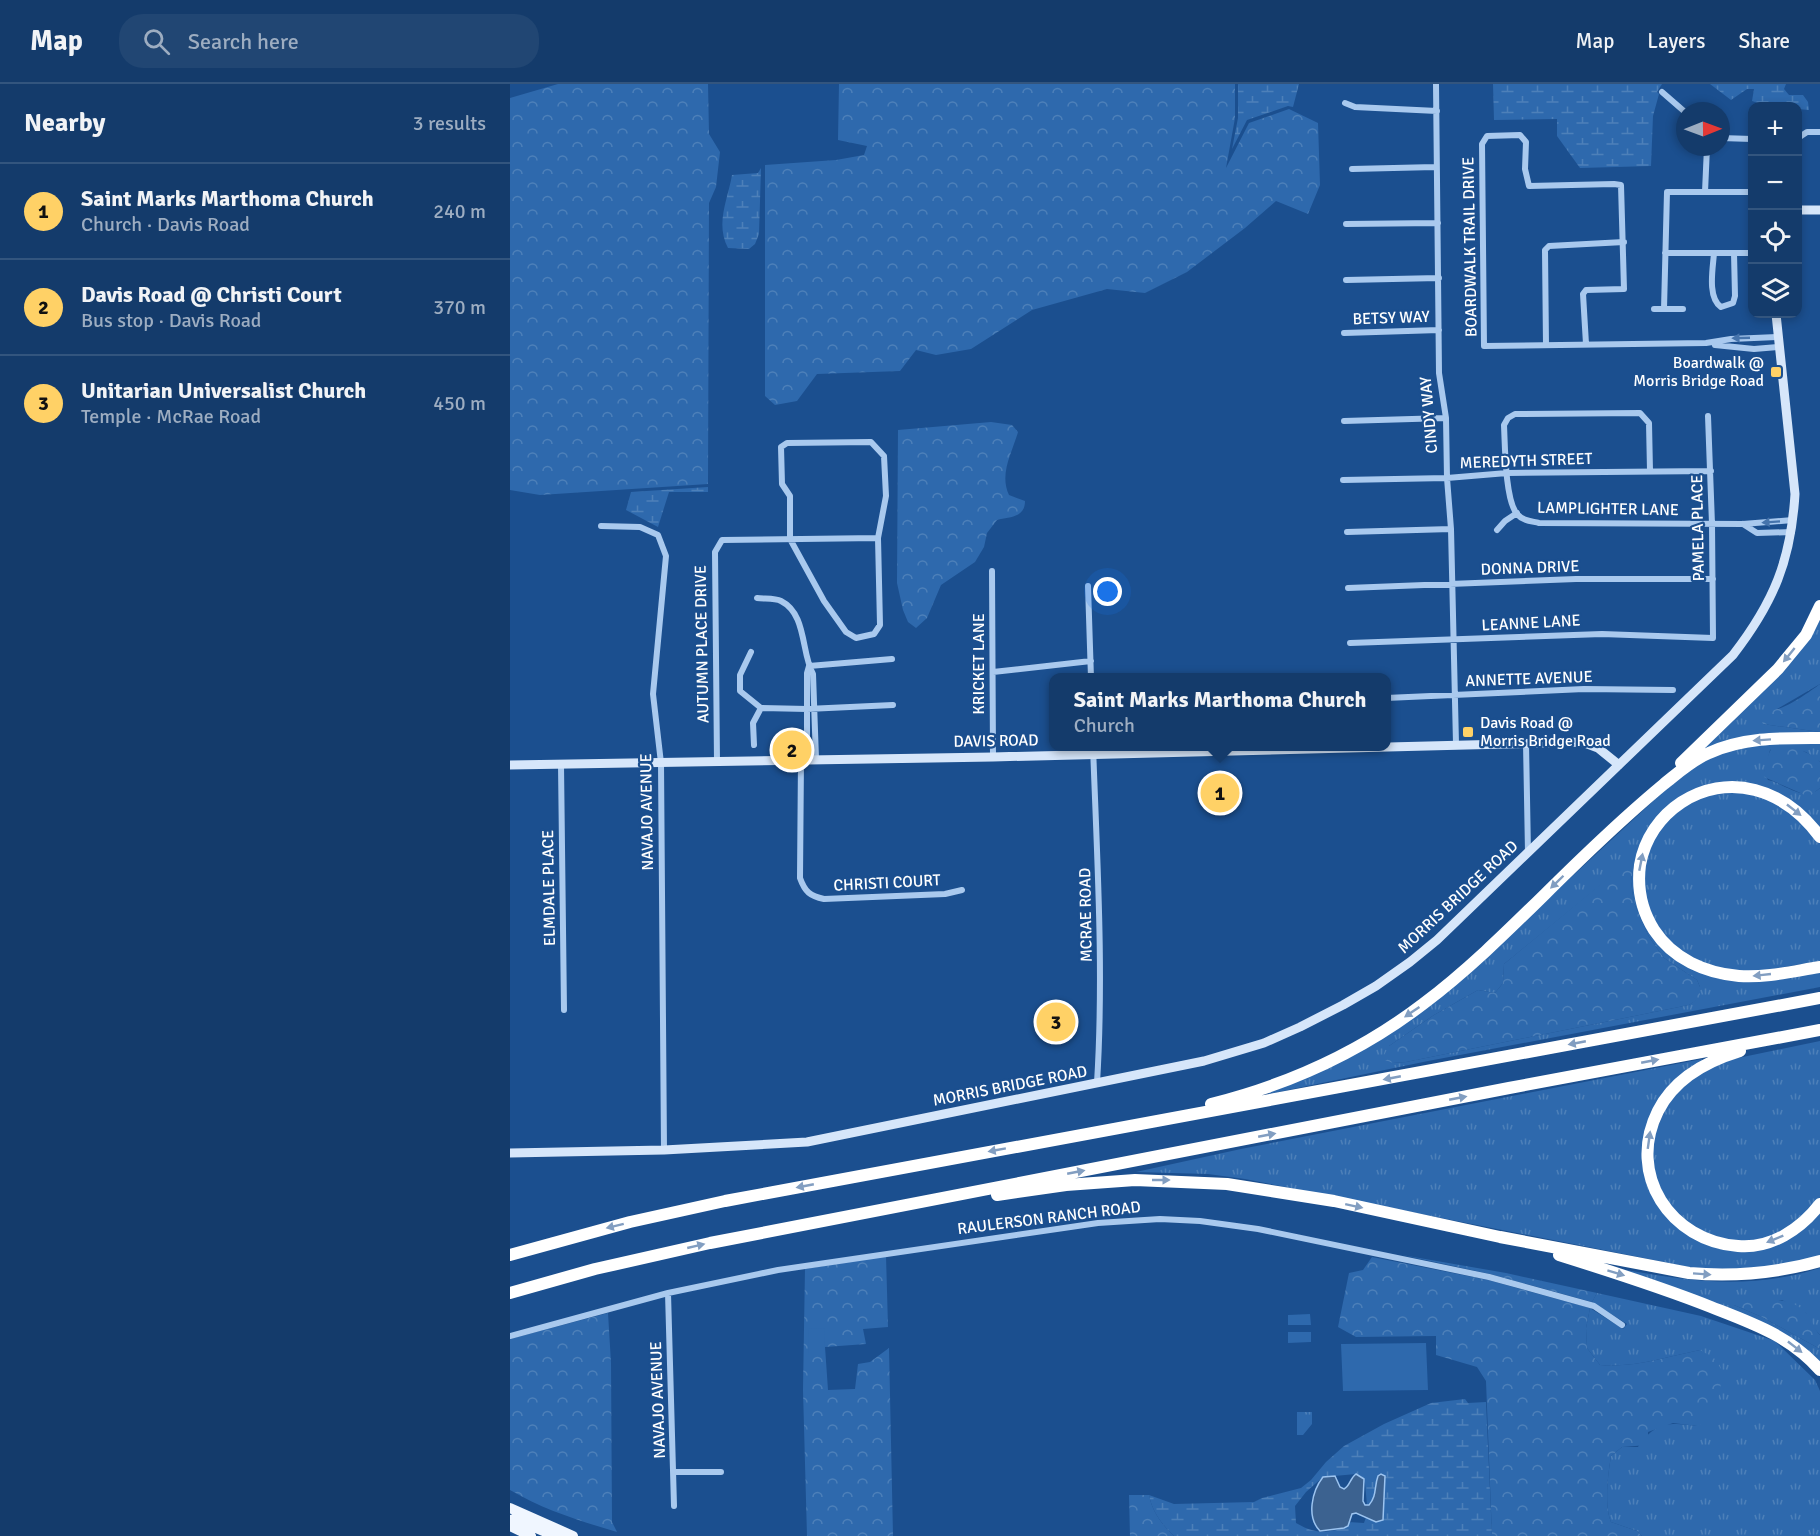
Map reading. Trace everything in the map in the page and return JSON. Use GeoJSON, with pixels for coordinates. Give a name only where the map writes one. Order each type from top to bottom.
{"type":"FeatureCollection","features":[{"type":"Feature","properties":{"kind":"highway"},"geometry":{"type":"LineString","coordinates":[[1096,1132],[1261,1090],[1323,1065],[1371,1039],[1423,1004],[1647,798],[1695,748],[1778,669],[1806,635],[1820,606]]}},
{"type":"Feature","properties":{"kind":"highway"},"geometry":{"type":"LineString","coordinates":[[1647,798],[1695,760],[1725,746],[1759,740],[1820,738]]}},
{"type":"Feature","properties":{"kind":"highway"},"geometry":{"type":"LineString","coordinates":[[1820,837],[1792,808],[1769,795],[1741,787],[1710,790],[1685,799],[1658,823],[1644,849],[1639,880],[1643,907],[1656,934],[1673,952],[1694,964],[1720,973],[1751,976],[1820,966]]}},
{"type":"Feature","properties":{"kind":"highway"},"geometry":{"type":"LineString","coordinates":[[510,1255],[678,1210],[1820,998]]}},
{"type":"Feature","properties":{"kind":"highway"},"geometry":{"type":"LineString","coordinates":[[1819,1030],[1721,1057],[1685,1078],[1658,1111],[1649,1138],[1647,1156],[1654,1188],[1669,1213],[1687,1230],[1713,1242],[1743,1246],[1769,1242],[1795,1229],[1820,1204]]}},
{"type":"Feature","properties":{"kind":"highway"},"geometry":{"type":"LineString","coordinates":[[510,1293],[595,1269],[698,1245],[1486,1092],[1819,1030]]}},
{"type":"Feature","properties":{"kind":"highway"},"geometry":{"type":"LineString","coordinates":[[894,1208],[1101,1182],[1198,1181],[1281,1191],[1500,1237],[1672,1270],[1710,1275],[1770,1272],[1820,1261]]}},
{"type":"Feature","properties":{"kind":"highway"},"geometry":{"type":"LineString","coordinates":[[1500,1237],[1652,1284],[1752,1323],[1792,1344],[1820,1370]]}},
{"type":"Feature","properties":{"kind":"main road"},"geometry":{"type":"LineString","coordinates":[[510,1508],[573,1536]]}},
{"type":"Feature","properties":{"kind":"main road"},"geometry":{"type":"LineString","coordinates":[[510,1520],[515,1519],[555,1536]]}},
{"type":"Feature","properties":{"kind":"main road"},"geometry":{"type":"LineString","coordinates":[[510,1526],[531,1536]]}},
{"type":"Feature","properties":{"kind":"street","name":"CINDY WAY"},"geometry":{"type":"LineString","coordinates":[[1436,84],[1439,373],[1446,418],[1453,585],[1456,744]]}},
{"type":"Feature","properties":{"kind":"street"},"geometry":{"type":"LineString","coordinates":[[1662,92],[1676,104]]}},
{"type":"Feature","properties":{"kind":"street"},"geometry":{"type":"LineString","coordinates":[[1345,103],[1355,107],[1437,111]]}},
{"type":"Feature","properties":{"kind":"street"},"geometry":{"type":"LineString","coordinates":[[1802,135],[1807,132],[1820,132]]}},
{"type":"Feature","properties":{"kind":"street","name":"BOARDWALK TRAIL DRIVE"},"geometry":{"type":"LineString","coordinates":[[1586,345],[1583,294],[1586,290],[1624,289],[1621,185],[1529,186],[1525,169],[1526,142],[1523,138],[1520,135],[1487,136],[1482,144],[1484,346],[1586,345],[1706,343],[1754,349],[1778,342]]}},
{"type":"Feature","properties":{"kind":"street"},"geometry":{"type":"LineString","coordinates":[[1730,138],[1748,139]]}},
{"type":"Feature","properties":{"kind":"street"},"geometry":{"type":"LineString","coordinates":[[1706,192],[1707,156]]}},
{"type":"Feature","properties":{"kind":"street"},"geometry":{"type":"LineString","coordinates":[[1352,169],[1436,167]]}},
{"type":"Feature","properties":{"kind":"street"},"geometry":{"type":"LineString","coordinates":[[1664,309],[1668,192],[1748,192]]}},
{"type":"Feature","properties":{"kind":"street"},"geometry":{"type":"LineString","coordinates":[[1802,210],[1820,210]]}},
{"type":"Feature","properties":{"kind":"street"},"geometry":{"type":"LineString","coordinates":[[1346,224],[1438,223]]}},
{"type":"Feature","properties":{"kind":"street"},"geometry":{"type":"LineString","coordinates":[[1546,345],[1545,250],[1549,246],[1624,242]]}},
{"type":"Feature","properties":{"kind":"street"},"geometry":{"type":"LineString","coordinates":[[1665,253],[1748,253]]}},
{"type":"Feature","properties":{"kind":"street"},"geometry":{"type":"LineString","coordinates":[[1714,253],[1713,296],[1715,303],[1721,307],[1733,303],[1735,296],[1734,253]]}},
{"type":"Feature","properties":{"kind":"street"},"geometry":{"type":"LineString","coordinates":[[1346,280],[1439,278]]}},
{"type":"Feature","properties":{"kind":"street"},"geometry":{"type":"LineString","coordinates":[[1654,309],[1683,309]]}},
{"type":"Feature","properties":{"kind":"street","name":"MORRIS BRIDGE ROAD"},"geometry":{"type":"LineString","coordinates":[[510,1153],[664,1150],[807,1142],[1204,1061],[1291,1031],[1376,986],[1437,940],[1733,655],[1751,632],[1768,603],[1778,579],[1788,551],[1793,520],[1793,477],[1776,318]]}},
{"type":"Feature","properties":{"kind":"street","name":"BETSY WAY"},"geometry":{"type":"LineString","coordinates":[[1344,333],[1439,330]]}},
{"type":"Feature","properties":{"kind":"street","name":"BOARDWALK TRAIL DRIVE"},"geometry":{"type":"LineString","coordinates":[[1706,343],[1731,339],[1778,342]]}},
{"type":"Feature","properties":{"kind":"street","name":"LAMPLIGHTER LANE"},"geometry":{"type":"LineString","coordinates":[[1650,471],[1649,423],[1640,412],[1515,414],[1508,418],[1504,425],[1507,473],[1513,505],[1516,513],[1524,520],[1539,523],[1743,524],[1793,520]]}},
{"type":"Feature","properties":{"kind":"street","name":"PAMELA PLACE"},"geometry":{"type":"LineString","coordinates":[[1708,416],[1713,638]]}},
{"type":"Feature","properties":{"kind":"street"},"geometry":{"type":"LineString","coordinates":[[1344,421],[1446,418]]}},
{"type":"Feature","properties":{"kind":"street"},"geometry":{"type":"LineString","coordinates":[[871,442],[884,456],[886,496],[878,538],[880,625],[874,634],[856,638],[846,632],[824,600],[790,539],[790,496],[782,484],[782,447],[787,443],[871,442]]}},
{"type":"Feature","properties":{"kind":"street","name":"MEREDYTH STREET"},"geometry":{"type":"LineString","coordinates":[[1343,480],[1447,478],[1507,473],[1711,471]]}},
{"type":"Feature","properties":{"kind":"street"},"geometry":{"type":"LineString","coordinates":[[1497,530],[1516,513]]}},
{"type":"Feature","properties":{"kind":"street","name":"LAMPLIGHTER LANE"},"geometry":{"type":"LineString","coordinates":[[1743,524],[1757,533],[1792,532]]}},
{"type":"Feature","properties":{"kind":"street","name":"NAVAJO AVENUE"},"geometry":{"type":"LineString","coordinates":[[601,526],[640,527],[658,535],[666,555],[653,694],[661,763],[664,1150]]}},
{"type":"Feature","properties":{"kind":"street"},"geometry":{"type":"LineString","coordinates":[[1347,532],[1451,529]]}},
{"type":"Feature","properties":{"kind":"street","name":"AUTUMN PLACE DRIVE"},"geometry":{"type":"LineString","coordinates":[[717,762],[715,552],[722,540],[878,538]]}},
{"type":"Feature","properties":{"kind":"street","name":"KRICKET LANE"},"geometry":{"type":"LineString","coordinates":[[992,571],[993,757]]}},
{"type":"Feature","properties":{"kind":"street","name":"DONNA DRIVE"},"geometry":{"type":"LineString","coordinates":[[1348,588],[1576,579],[1713,579]]}},
{"type":"Feature","properties":{"kind":"street"},"geometry":{"type":"LineString","coordinates":[[1088,586],[1091,673]]}},
{"type":"Feature","properties":{"kind":"street"},"geometry":{"type":"LineString","coordinates":[[757,598],[781,601],[794,613],[801,631],[813,674],[815,709],[808,759]]}},
{"type":"Feature","properties":{"kind":"street","name":"LEANNE LANE"},"geometry":{"type":"LineString","coordinates":[[1350,643],[1602,634],[1713,638]]}},
{"type":"Feature","properties":{"kind":"street"},"geometry":{"type":"LineString","coordinates":[[751,652],[740,675],[740,692],[761,708],[815,709],[893,705]]}},
{"type":"Feature","properties":{"kind":"street"},"geometry":{"type":"LineString","coordinates":[[809,666],[892,659]]}},
{"type":"Feature","properties":{"kind":"street"},"geometry":{"type":"LineString","coordinates":[[993,672],[1091,662]]}},
{"type":"Feature","properties":{"kind":"street"},"geometry":{"type":"LineString","coordinates":[[808,759],[807,674],[809,666]]}},
{"type":"Feature","properties":{"kind":"street","name":"ANNETTE AVENUE"},"geometry":{"type":"LineString","coordinates":[[1391,698],[1584,689],[1673,690]]}},
{"type":"Feature","properties":{"kind":"street"},"geometry":{"type":"LineString","coordinates":[[754,745],[753,723],[761,708]]}},
{"type":"Feature","properties":{"kind":"street","name":"DAVIS ROAD"},"geometry":{"type":"LineString","coordinates":[[1391,747],[1582,742],[1598,748],[1619,765]]}},
{"type":"Feature","properties":{"kind":"street"},"geometry":{"type":"LineString","coordinates":[[1526,743],[1528,852]]}},
{"type":"Feature","properties":{"kind":"street","name":"DAVIS ROAD"},"geometry":{"type":"LineString","coordinates":[[510,765],[993,757],[1079,751]]}},
{"type":"Feature","properties":{"kind":"street","name":"MCRAE ROAD"},"geometry":{"type":"LineString","coordinates":[[1093,751],[1101,928],[1097,1083]]}},
{"type":"Feature","properties":{"kind":"street","name":"CHRISTI COURT"},"geometry":{"type":"LineString","coordinates":[[808,759],[800,878],[804,891],[812,897],[824,899],[945,894],[962,890]]}},
{"type":"Feature","properties":{"kind":"street","name":"ELMDALE PLACE"},"geometry":{"type":"LineString","coordinates":[[561,765],[564,1010]]}},
{"type":"Feature","properties":{"kind":"street","name":"RAULERSON RANCH ROAD"},"geometry":{"type":"LineString","coordinates":[[510,1336],[668,1293],[778,1270],[1108,1222],[1181,1220],[1258,1229],[1489,1277],[1594,1306],[1622,1325]]}},
{"type":"Feature","properties":{"kind":"street","name":"NAVAJO AVENUE"},"geometry":{"type":"LineString","coordinates":[[668,1293],[674,1506]]}},
{"type":"Feature","properties":{"kind":"street"},"geometry":{"type":"LineString","coordinates":[[673,1472],[721,1472]]}},
{"type":"Feature","properties":{"kind":"green space"},"geometry":{"type":"Polygon","coordinates":[[[558,84],[708,84],[709,134],[720,152],[716,187],[709,203],[708,484],[540,495],[510,490],[510,98],[558,84]]]}},
{"type":"Feature","properties":{"kind":"green space"},"geometry":{"type":"Polygon","coordinates":[[[839,84],[1235,84],[1235,118],[1226,168],[1249,123],[1289,109],[1318,123],[1320,185],[1308,214],[1276,201],[1187,272],[1145,293],[1107,289],[1032,310],[971,349],[936,355],[916,350],[900,371],[817,374],[797,401],[775,405],[765,396],[765,165],[836,160],[864,155],[867,146],[838,140],[839,84]]]}},
{"type":"Feature","properties":{"kind":"green space"},"geometry":{"type":"Polygon","coordinates":[[[1238,84],[1299,84],[1293,107],[1288,106],[1247,120],[1232,149],[1238,118],[1238,84]]]}},
{"type":"Feature","properties":{"kind":"green space"},"geometry":{"type":"Polygon","coordinates":[[[1493,84],[1662,84],[1657,92],[1659,94],[1653,116],[1651,166],[1580,168],[1557,136],[1557,119],[1494,120],[1493,84]]]}},
{"type":"Feature","properties":{"kind":"green space"},"geometry":{"type":"Polygon","coordinates":[[[1710,84],[1786,84],[1784,89],[1789,95],[1803,95],[1808,102],[1809,110],[1802,109],[1802,102],[1752,101],[1754,89],[1747,89],[1731,100],[1710,84]]]}},
{"type":"Feature","properties":{"kind":"green space"},"geometry":{"type":"Polygon","coordinates":[[[761,168],[759,234],[755,244],[749,249],[728,248],[724,239],[722,221],[732,175],[758,173],[761,168]]]}},
{"type":"Feature","properties":{"kind":"green space"},"geometry":{"type":"Polygon","coordinates":[[[991,422],[1012,425],[1018,432],[1005,479],[1009,495],[1025,501],[1024,507],[1015,516],[997,520],[987,533],[984,547],[975,562],[941,585],[927,618],[916,628],[908,622],[897,583],[898,430],[991,422]]]}},
{"type":"Feature","properties":{"kind":"green space"},"geometry":{"type":"Polygon","coordinates":[[[708,487],[708,492],[669,492],[658,527],[626,510],[631,492],[708,487]]]}},
{"type":"Feature","properties":{"kind":"green space"},"geometry":{"type":"Polygon","coordinates":[[[1820,616],[1820,684],[1777,709],[1763,724],[1820,732],[1820,734],[1700,753],[1820,616]]]}},
{"type":"Feature","properties":{"kind":"green space"},"geometry":{"type":"Polygon","coordinates":[[[1820,684],[1820,732],[1763,724],[1759,715],[1782,708],[1820,684]]]}},
{"type":"Feature","properties":{"kind":"green space"},"geometry":{"type":"Polygon","coordinates":[[[1820,740],[1820,762],[1806,752],[1778,746],[1770,750],[1764,773],[1768,780],[1801,793],[1808,794],[1820,788],[1820,831],[1765,789],[1688,794],[1640,853],[1650,929],[1716,975],[1820,971],[1820,987],[1428,1061],[1269,1094],[1269,1092],[1362,1050],[1538,908],[1692,765],[1734,746],[1820,740]],[[1636,856],[1504,964],[1503,983],[1495,993],[1478,990],[1434,1015],[1389,1046],[1393,1063],[1689,1005],[1700,997],[1697,980],[1664,958],[1649,937],[1634,903],[1631,881],[1636,856]]]}},
{"type":"Feature","properties":{"kind":"green space"},"geometry":{"type":"Polygon","coordinates":[[[1773,746],[1798,749],[1816,758],[1820,762],[1820,788],[1811,795],[1805,795],[1764,777],[1766,761],[1773,746]]]}},
{"type":"Feature","properties":{"kind":"green space"},"geometry":{"type":"Polygon","coordinates":[[[1727,790],[1768,797],[1813,831],[1820,841],[1820,961],[1755,972],[1735,972],[1695,961],[1666,940],[1646,905],[1643,869],[1657,831],[1685,803],[1727,790]]]}},
{"type":"Feature","properties":{"kind":"green space"},"geometry":{"type":"Polygon","coordinates":[[[1636,855],[1631,881],[1634,903],[1649,937],[1664,958],[1697,980],[1700,987],[1700,998],[1689,1005],[1406,1062],[1393,1063],[1382,1059],[1389,1046],[1434,1015],[1478,990],[1495,993],[1503,983],[1504,964],[1636,855]]]}},
{"type":"Feature","properties":{"kind":"green space"},"geometry":{"type":"Polygon","coordinates":[[[1820,1041],[1820,1201],[1783,1233],[1743,1244],[1687,1227],[1656,1186],[1651,1142],[1671,1097],[1714,1063],[1820,1041]]]}},
{"type":"Feature","properties":{"kind":"green space"},"geometry":{"type":"Polygon","coordinates":[[[1702,1059],[1703,1063],[1672,1086],[1645,1157],[1682,1230],[1756,1248],[1820,1209],[1820,1256],[1789,1264],[1758,1268],[1694,1268],[1245,1179],[1208,1174],[1136,1172],[1241,1149],[1702,1059]]]}},
{"type":"Feature","properties":{"kind":"green space"},"geometry":{"type":"Polygon","coordinates":[[[1402,1255],[1506,1273],[1597,1293],[1592,1302],[1490,1274],[1402,1255]]]}},
{"type":"Feature","properties":{"kind":"green space"},"geometry":{"type":"Polygon","coordinates":[[[886,1256],[888,1327],[863,1329],[866,1344],[825,1347],[828,1390],[855,1389],[858,1364],[870,1362],[889,1348],[893,1536],[807,1536],[803,1390],[805,1269],[886,1256]]]}},
{"type":"Feature","properties":{"kind":"green space"},"geometry":{"type":"Polygon","coordinates":[[[1372,1257],[1488,1280],[1590,1308],[1586,1328],[1587,1348],[1600,1365],[1638,1363],[1700,1350],[1714,1358],[1723,1372],[1718,1400],[1709,1420],[1697,1426],[1673,1423],[1648,1432],[1648,1445],[1622,1447],[1611,1456],[1607,1499],[1611,1522],[1637,1531],[1642,1536],[1492,1536],[1486,1381],[1477,1367],[1436,1355],[1436,1336],[1356,1337],[1338,1327],[1349,1273],[1363,1270],[1372,1257]]]}},
{"type":"Feature","properties":{"kind":"green space"},"geometry":{"type":"Polygon","coordinates":[[[1615,1268],[1692,1280],[1743,1282],[1768,1280],[1820,1268],[1820,1335],[1812,1326],[1806,1313],[1782,1300],[1734,1305],[1762,1317],[1820,1349],[1820,1367],[1800,1347],[1615,1268]]]}},
{"type":"Feature","properties":{"kind":"green space"},"geometry":{"type":"Polygon","coordinates":[[[1597,1293],[1701,1316],[1775,1341],[1815,1380],[1820,1391],[1820,1536],[1642,1536],[1637,1531],[1611,1522],[1607,1498],[1611,1456],[1622,1447],[1638,1447],[1657,1428],[1671,1424],[1697,1426],[1700,1350],[1638,1363],[1600,1365],[1587,1348],[1586,1328],[1590,1308],[1623,1329],[1627,1324],[1592,1302],[1597,1293]]]}},
{"type":"Feature","properties":{"kind":"green space"},"geometry":{"type":"Polygon","coordinates":[[[1736,1300],[1784,1301],[1801,1308],[1820,1335],[1820,1349],[1762,1317],[1734,1305],[1736,1300]]]}},
{"type":"Feature","properties":{"kind":"green space"},"geometry":{"type":"Polygon","coordinates":[[[608,1313],[611,1363],[612,1522],[617,1532],[549,1509],[510,1490],[510,1339],[608,1313]]]}},
{"type":"Feature","properties":{"kind":"green space"},"geometry":{"type":"Polygon","coordinates":[[[1310,1314],[1311,1325],[1288,1325],[1288,1315],[1310,1314]]]}},
{"type":"Feature","properties":{"kind":"green space"},"geometry":{"type":"Polygon","coordinates":[[[809,1328],[825,1329],[824,1355],[808,1355],[809,1328]]]}},
{"type":"Feature","properties":{"kind":"green space"},"geometry":{"type":"Polygon","coordinates":[[[1288,1332],[1311,1332],[1311,1342],[1288,1343],[1288,1332]]]}},
{"type":"Feature","properties":{"kind":"green space"},"geometry":{"type":"Polygon","coordinates":[[[1426,1343],[1428,1390],[1343,1391],[1341,1344],[1426,1343]]]}},
{"type":"Feature","properties":{"kind":"green space"},"geometry":{"type":"Polygon","coordinates":[[[1465,1399],[1468,1403],[1486,1402],[1492,1536],[1174,1536],[1152,1507],[1149,1495],[1174,1504],[1254,1502],[1301,1488],[1344,1446],[1384,1424],[1431,1403],[1465,1399]],[[1356,1474],[1323,1477],[1306,1492],[1295,1506],[1296,1523],[1321,1532],[1348,1526],[1348,1522],[1364,1523],[1366,1517],[1376,1522],[1376,1492],[1374,1499],[1367,1505],[1365,1483],[1356,1474]]]}},
{"type":"Feature","properties":{"kind":"green space"},"geometry":{"type":"Polygon","coordinates":[[[1297,1412],[1312,1412],[1312,1424],[1303,1435],[1297,1435],[1297,1412]]]}},
{"type":"Feature","properties":{"kind":"green space"},"geometry":{"type":"Polygon","coordinates":[[[1129,1495],[1149,1495],[1158,1517],[1174,1536],[1130,1536],[1129,1495]]]}},
{"type":"Feature","properties":{"kind":"shaded area"},"geometry":{"type":"Polygon","coordinates":[[[1356,1474],[1364,1479],[1363,1501],[1365,1505],[1369,1505],[1373,1498],[1378,1476],[1381,1474],[1385,1476],[1383,1520],[1376,1522],[1356,1513],[1352,1514],[1348,1526],[1344,1528],[1320,1531],[1313,1519],[1312,1511],[1319,1483],[1323,1477],[1335,1476],[1340,1487],[1344,1489],[1356,1474]]]}},
{"type":"Feature","properties":{"kind":"place","name":"Boardwalk @ Morris Bridge Road"},"geometry":{"type":"Point","coordinates":[1776,372]}},
{"type":"Feature","properties":{"kind":"place","name":"Davis Road @ Morris Bridge Road"},"geometry":{"type":"Point","coordinates":[1468,732]}},
{"type":"Feature","properties":{"kind":"place","name":"Davis Road @ Christi Court"},"geometry":{"type":"Point","coordinates":[792,750]}},
{"type":"Feature","properties":{"kind":"place","name":"Saint Marks Marthoma Church"},"geometry":{"type":"Point","coordinates":[1220,793]}},
{"type":"Feature","properties":{"kind":"place","name":"Unitarian Universalist Church"},"geometry":{"type":"Point","coordinates":[1056,1022]}}]}
